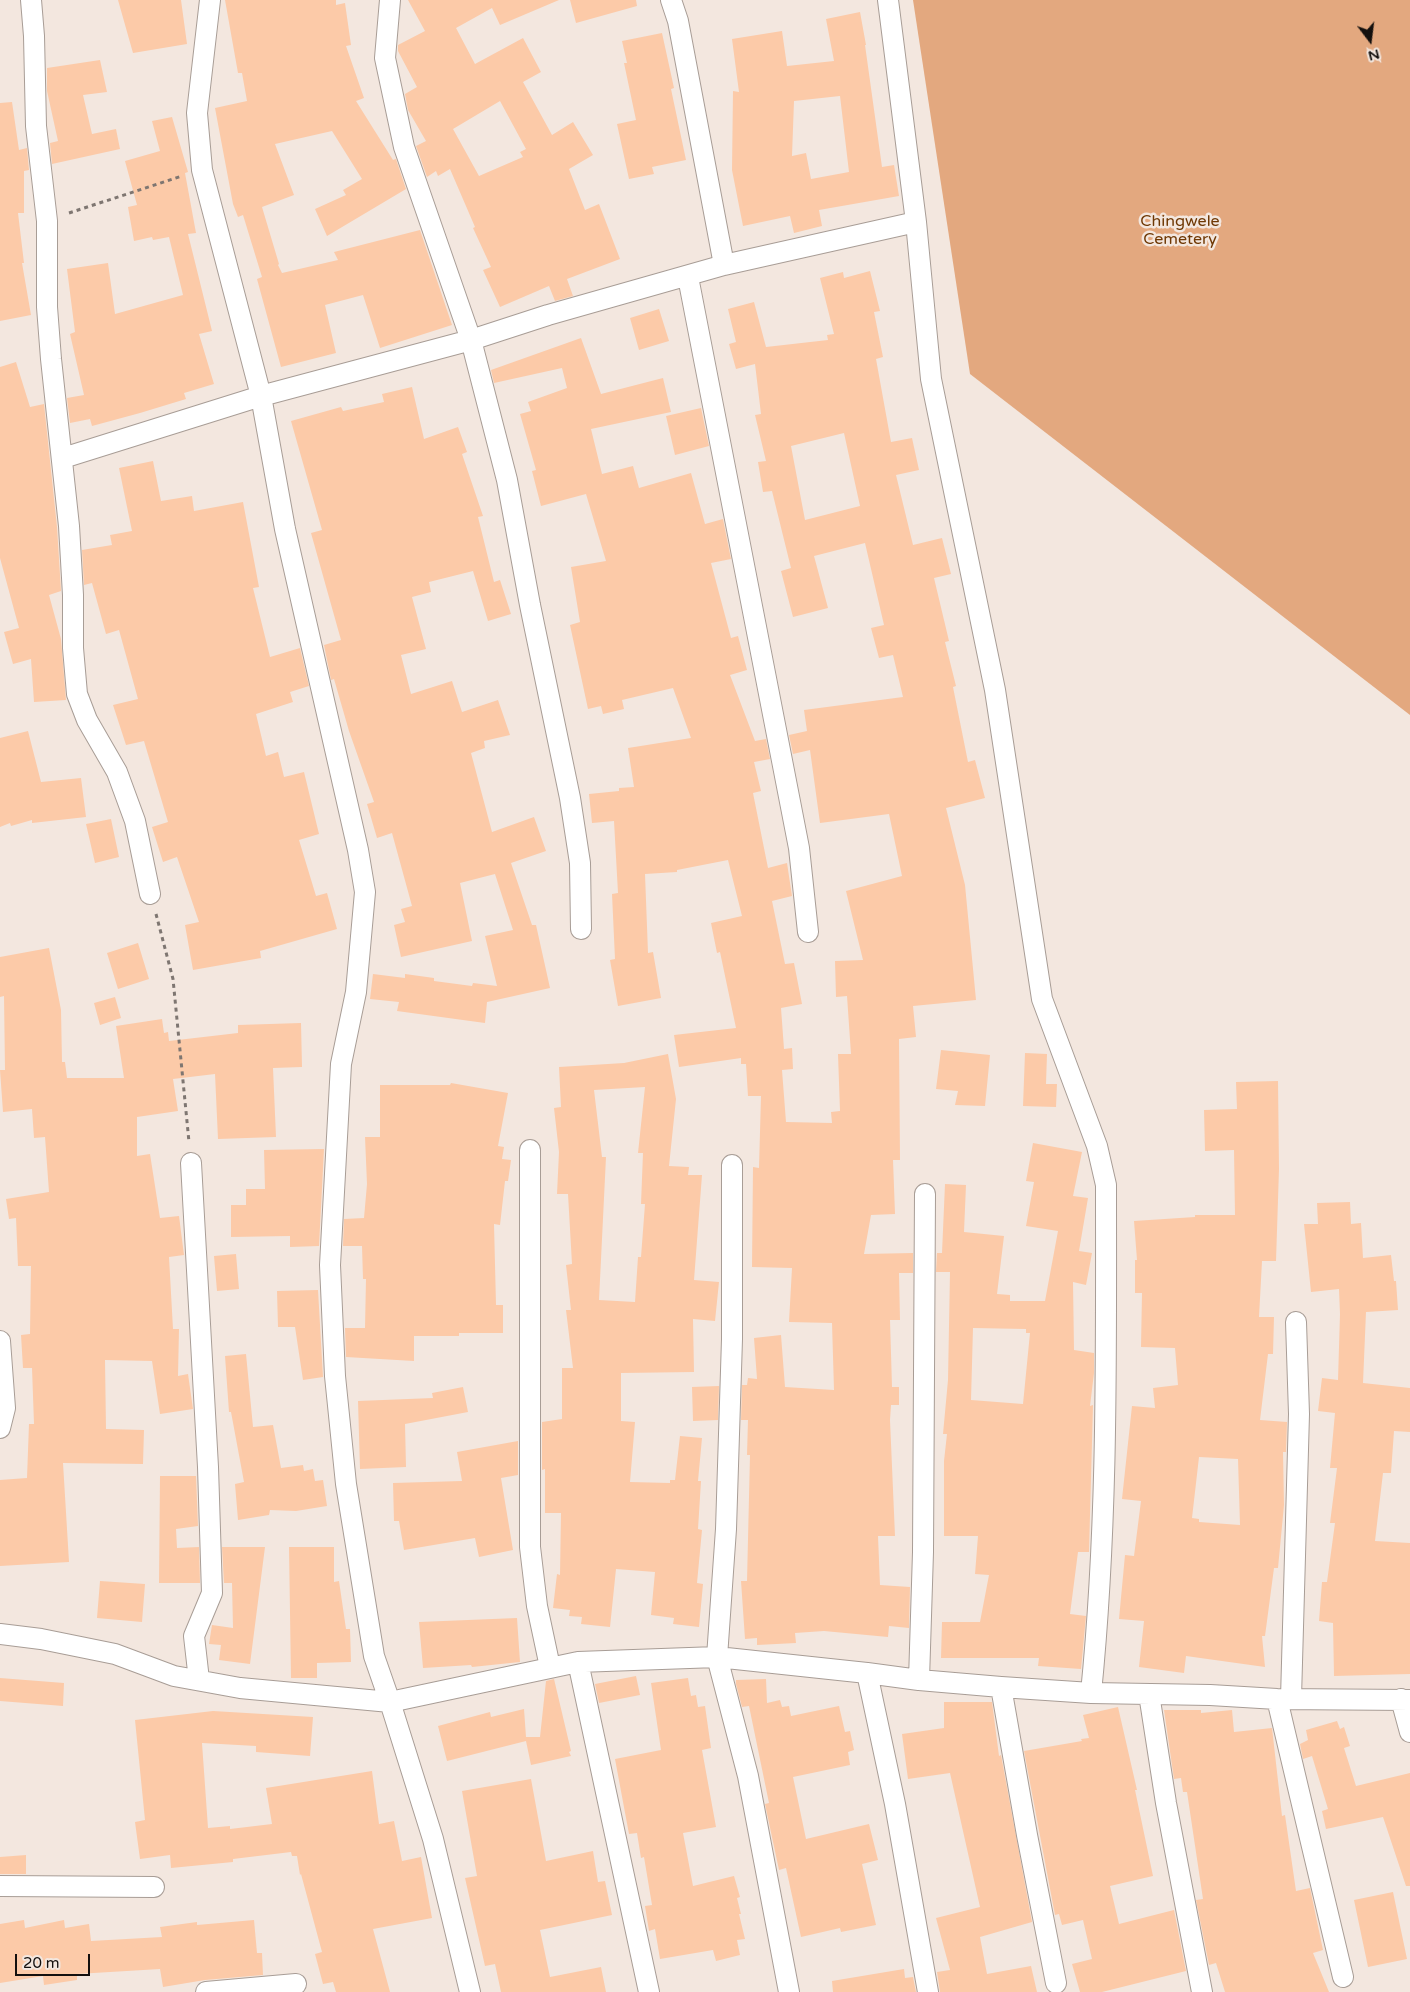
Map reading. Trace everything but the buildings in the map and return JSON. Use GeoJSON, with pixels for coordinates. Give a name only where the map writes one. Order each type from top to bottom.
{"type":"FeatureCollection","features":[{"type":"Feature","properties":{"kind":"street"},"geometry":{"type":"LineString","coordinates":[[31,0],[34,36],[36,126],[46,221],[47,307],[69,526],[77,694],[87,720],[120,780],[135,822],[150,894]]}},
{"type":"Feature","properties":{"kind":"street"},"geometry":{"type":"LineString","coordinates":[[210,0],[197,113],[202,170],[262,396],[284,529],[358,850],[365,892],[356,992],[341,1064],[330,1265],[335,1376],[346,1484],[374,1656],[433,1839],[470,1992]]}},
{"type":"Feature","properties":{"kind":"street"},"geometry":{"type":"LineString","coordinates":[[390,0],[385,58],[404,147],[471,340],[507,480],[530,605],[570,798],[580,863],[582,929]]}},
{"type":"Feature","properties":{"kind":"street"},"geometry":{"type":"LineString","coordinates":[[671,0],[678,21],[724,265]]}},
{"type":"Feature","properties":{"kind":"street"},"geometry":{"type":"LineString","coordinates":[[888,0],[916,222],[931,379],[995,690],[1042,1000],[1098,1146],[1106,1185],[1104,1512],[1099,1619],[1091,1692]]}},
{"type":"Feature","properties":{"kind":"street"},"geometry":{"type":"LineString","coordinates":[[63,458],[262,396],[471,340],[548,315],[688,277],[724,265],[916,222]]}},
{"type":"Feature","properties":{"kind":"street"},"geometry":{"type":"LineString","coordinates":[[688,277],[799,848],[808,932]]}},
{"type":"Feature","properties":{"kind":"street"},"geometry":{"type":"LineString","coordinates":[[530,1150],[530,1547],[537,1606],[550,1667]]}},
{"type":"Feature","properties":{"kind":"street"},"geometry":{"type":"LineString","coordinates":[[191,1163],[208,1466],[212,1593],[194,1636],[199,1680]]}},
{"type":"Feature","properties":{"kind":"street"},"geometry":{"type":"LineString","coordinates":[[732,1165],[732,1339],[727,1510],[717,1657],[748,1776],[789,1992]]}},
{"type":"Feature","properties":{"kind":"street"},"geometry":{"type":"LineString","coordinates":[[919,1680],[923,1552],[925,1194]]}},
{"type":"Feature","properties":{"kind":"street"},"geometry":{"type":"LineString","coordinates":[[1296,1322],[1299,1414],[1284,1698],[1343,1977]]}},
{"type":"Feature","properties":{"kind":"street"},"geometry":{"type":"LineString","coordinates":[[0,1341],[4,1408],[0,1428]]}},
{"type":"Feature","properties":{"kind":"street"},"geometry":{"type":"LineString","coordinates":[[0,1634],[41,1639],[115,1654],[174,1676],[240,1688],[390,1702],[578,1662],[717,1657],[919,1680],[1001,1687],[1091,1692],[1284,1698],[1405,1699],[1410,1732]]}},
{"type":"Feature","properties":{"kind":"street"},"geometry":{"type":"LineString","coordinates":[[578,1662],[649,1992]]}},
{"type":"Feature","properties":{"kind":"street"},"geometry":{"type":"LineString","coordinates":[[867,1673],[895,1804],[928,1992]]}},
{"type":"Feature","properties":{"kind":"street"},"geometry":{"type":"LineString","coordinates":[[1001,1687],[1025,1826],[1056,1983]]}},
{"type":"Feature","properties":{"kind":"street"},"geometry":{"type":"LineString","coordinates":[[1150,1694],[1166,1803],[1202,1992]]}},
{"type":"Feature","properties":{"kind":"street"},"geometry":{"type":"LineString","coordinates":[[0,1886],[154,1887]]}},
{"type":"Feature","properties":{"kind":"street"},"geometry":{"type":"LineString","coordinates":[[206,1992],[296,1984]]}},
{"type":"Feature","properties":{"kind":"path"},"geometry":{"type":"LineString","coordinates":[[46,221],[202,170]]}},
{"type":"Feature","properties":{"kind":"path"},"geometry":{"type":"LineString","coordinates":[[150,894],[173,979],[191,1163]]}},
{"type":"Feature","properties":{"kind":"green space","name":"Chingwele Cemetery"},"geometry":{"type":"Polygon","coordinates":[[[913,0],[1410,0],[1410,715],[970,374],[913,0]]]}}]}
